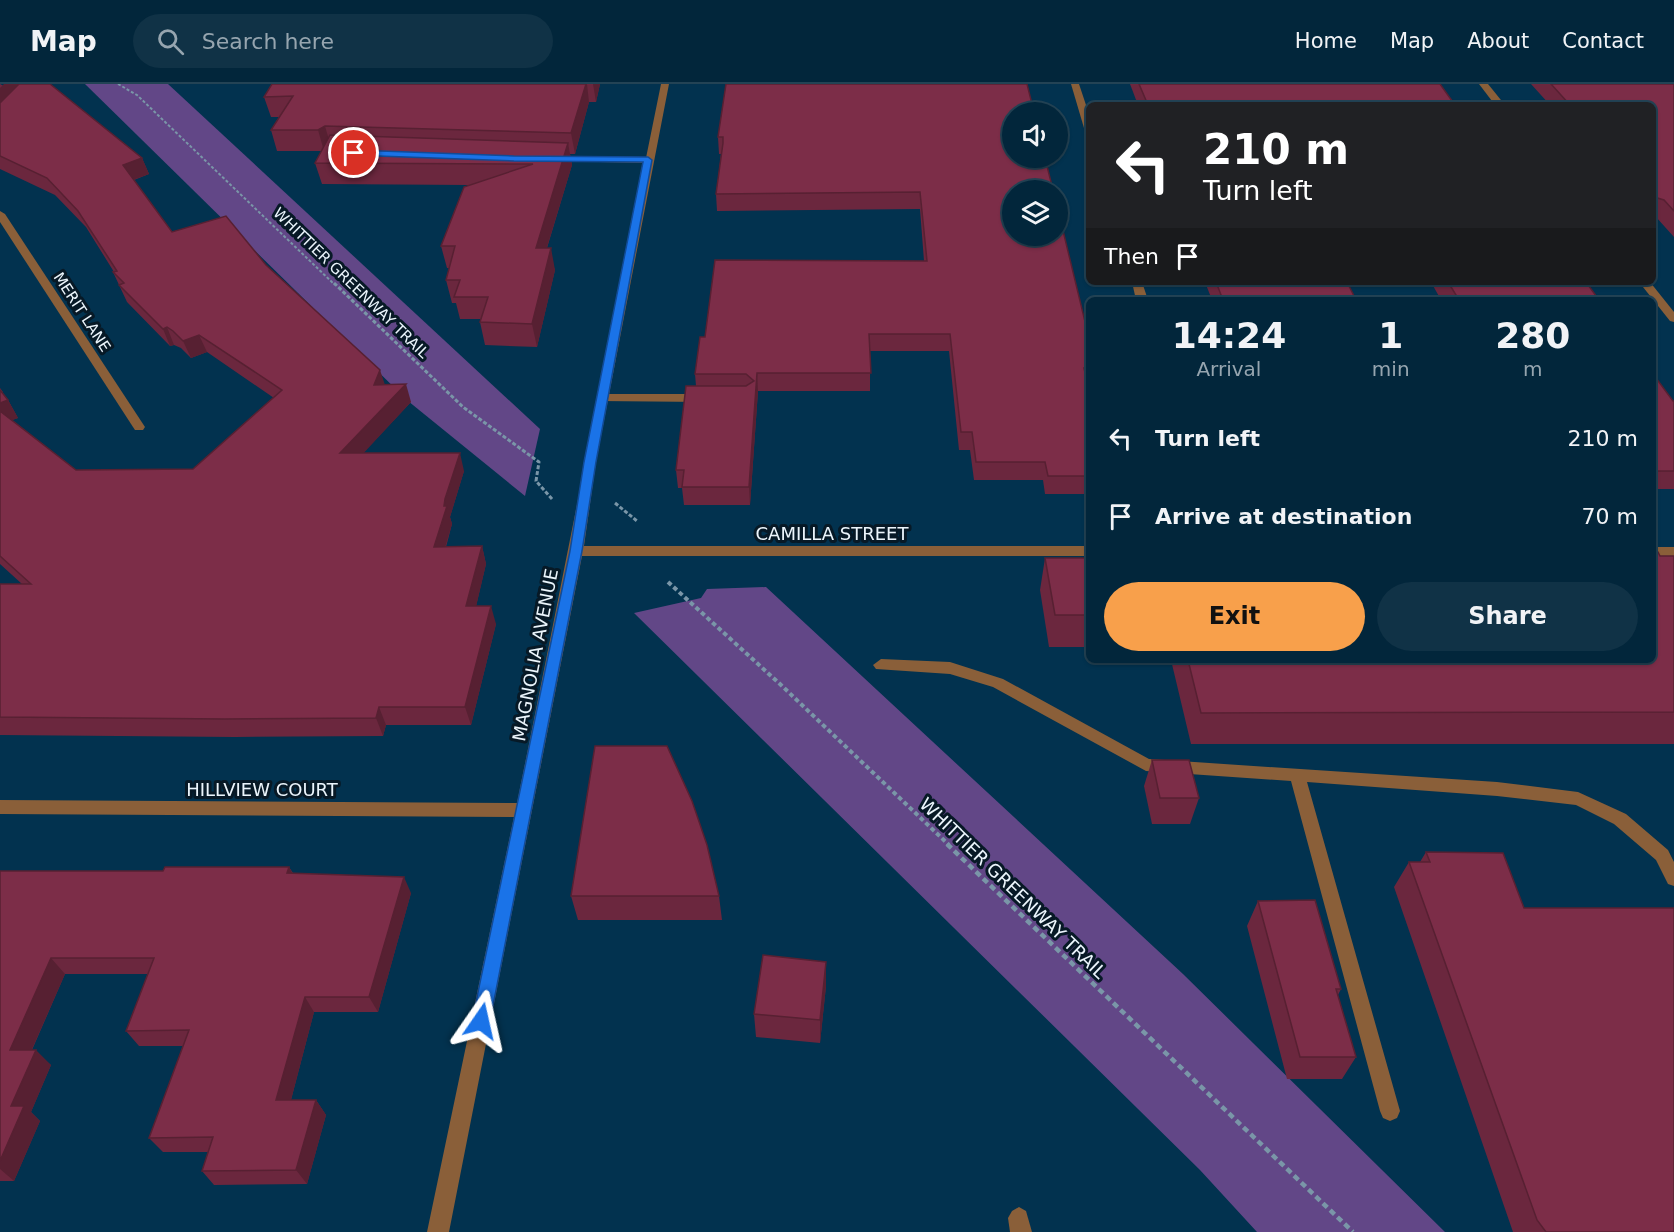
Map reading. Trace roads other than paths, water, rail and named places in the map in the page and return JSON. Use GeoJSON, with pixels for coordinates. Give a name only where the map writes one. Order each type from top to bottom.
{"type":"FeatureCollection","features":[{"type":"Feature","properties":{"kind":"street","name":"MAGNOLIA AVENUE"},"geometry":{"type":"LineString","coordinates":[[438,1232],[576,551],[602,398],[665,84]]}},
{"type":"Feature","properties":{"kind":"street"},"geometry":{"type":"LineString","coordinates":[[1075,84],[1086,119]]}},
{"type":"Feature","properties":{"kind":"street"},"geometry":{"type":"LineString","coordinates":[[1483,84],[1498,102]]}},
{"type":"Feature","properties":{"kind":"street"},"geometry":{"type":"LineString","coordinates":[[536,159],[648,160]]}},
{"type":"Feature","properties":{"kind":"street","name":"MERIT LANE"},"geometry":{"type":"LineString","coordinates":[[0,214],[139,427]]}},
{"type":"Feature","properties":{"kind":"street"},"geometry":{"type":"LineString","coordinates":[[1646,285],[1656,297]]}},
{"type":"Feature","properties":{"kind":"street"},"geometry":{"type":"LineString","coordinates":[[1656,297],[1674,320]]}},
{"type":"Feature","properties":{"kind":"street"},"geometry":{"type":"LineString","coordinates":[[602,398],[713,398]]}},
{"type":"Feature","properties":{"kind":"street","name":"CAMILLA STREET"},"geometry":{"type":"LineString","coordinates":[[576,551],[1086,551]]}},
{"type":"Feature","properties":{"kind":"street"},"geometry":{"type":"LineString","coordinates":[[1656,552],[1674,552]]}},
{"type":"Feature","properties":{"kind":"street"},"geometry":{"type":"LineString","coordinates":[[881,665],[950,669],[998,683],[1146,765],[1497,789],[1578,799],[1620,819],[1662,855],[1674,879]]}},
{"type":"Feature","properties":{"kind":"street"},"geometry":{"type":"LineString","coordinates":[[1297,776],[1390,1111]]}},
{"type":"Feature","properties":{"kind":"street","name":"HILLVIEW COURT"},"geometry":{"type":"LineString","coordinates":[[0,807],[524,810]]}}]}
